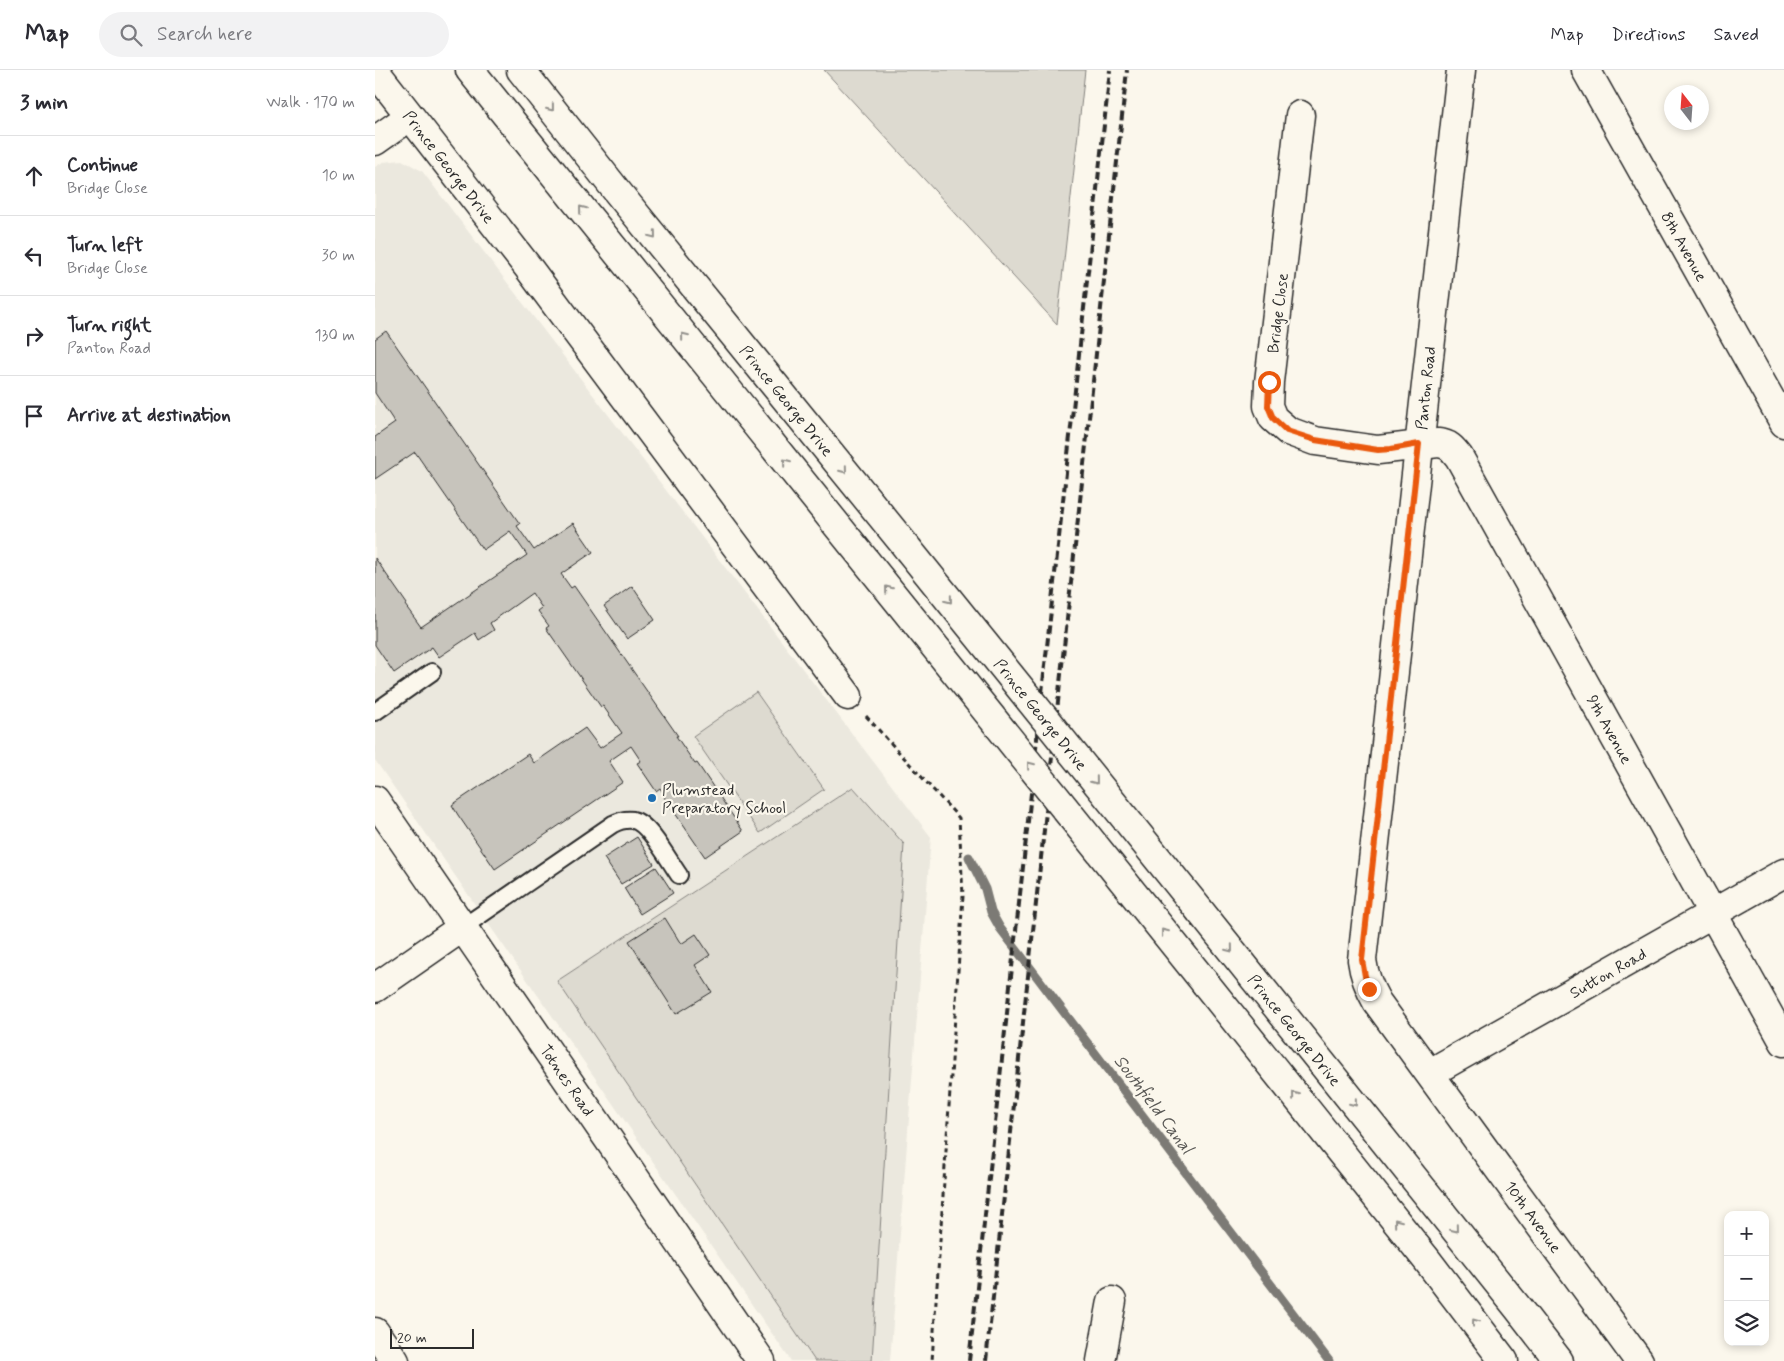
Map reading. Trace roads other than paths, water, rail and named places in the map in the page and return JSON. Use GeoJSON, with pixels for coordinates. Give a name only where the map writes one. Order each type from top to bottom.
{"type":"FeatureCollection","features":[{"type":"Feature","properties":{"kind":"street"},"geometry":{"type":"LineString","coordinates":[[470,70],[1206,984],[1427,1260],[1504,1361]]}},
{"type":"Feature","properties":{"kind":"street","name":"Prince George Drive"},"geometry":{"type":"LineString","coordinates":[[521,70],[1559,1361]]}},
{"type":"Feature","properties":{"kind":"street","name":"Panton Road"},"geometry":{"type":"LineString","coordinates":[[1430,1073],[1369,989],[1362,960],[1461,70]]}},
{"type":"Feature","properties":{"kind":"street","name":"8th Avenue"},"geometry":{"type":"LineString","coordinates":[[1586,70],[1784,422]]}},
{"type":"Feature","properties":{"kind":"street","name":"Prince George Drive"},"geometry":{"type":"LineString","coordinates":[[375,71],[527,266],[848,696]]}},
{"type":"Feature","properties":{"kind":"street","name":"Bridge Close"},"geometry":{"type":"LineString","coordinates":[[1301,115],[1269,382],[1268,406],[1273,418],[1287,431],[1315,440],[1378,450],[1419,444]]}},
{"type":"Feature","properties":{"kind":"street"},"geometry":{"type":"LineString","coordinates":[[375,140],[409,117]]}},
{"type":"Feature","properties":{"kind":"street","name":"9th Avenue"},"geometry":{"type":"LineString","coordinates":[[1419,444],[1447,444],[1459,457],[1784,1042]]}},
{"type":"Feature","properties":{"kind":"street","name":"Totnes Road"},"geometry":{"type":"LineString","coordinates":[[375,800],[761,1361]]}},
{"type":"Feature","properties":{"kind":"street","name":"Sutton Road"},"geometry":{"type":"LineString","coordinates":[[1430,1073],[1784,873]]}},
{"type":"Feature","properties":{"kind":"street"},"geometry":{"type":"LineString","coordinates":[[375,988],[463,927]]}},
{"type":"Feature","properties":{"kind":"street","name":"10th Avenue"},"geometry":{"type":"LineString","coordinates":[[1430,1073],[1639,1361]]}},
{"type":"Feature","properties":{"kind":"street"},"geometry":{"type":"LineString","coordinates":[[1101,1361],[1111,1301]]}},
{"type":"Feature","properties":{"kind":"street"},"geometry":{"type":"LineString","coordinates":[[375,1332],[395,1361]]}},
{"type":"Feature","properties":{"kind":"lane"},"geometry":{"type":"LineString","coordinates":[[375,712],[432,672]]}},
{"type":"Feature","properties":{"kind":"lane"},"geometry":{"type":"LineString","coordinates":[[463,927],[613,824],[622,820],[632,820],[644,826],[679,875]]}},
{"type":"Feature","properties":{"kind":"waterway","name":"Southfield Canal"},"geometry":{"type":"LineString","coordinates":[[969,857],[985,889],[991,912],[1000,928],[1329,1361]]}},
{"type":"Feature","properties":{"kind":"railway"},"geometry":{"type":"LineString","coordinates":[[969,1361],[1110,70]]}},
{"type":"Feature","properties":{"kind":"railway"},"geometry":{"type":"LineString","coordinates":[[986,1361],[1127,70]]}},
{"type":"Feature","properties":{"kind":"place","name":"Plumstead Preparatory School"},"geometry":{"type":"Point","coordinates":[652,798]}}]}
